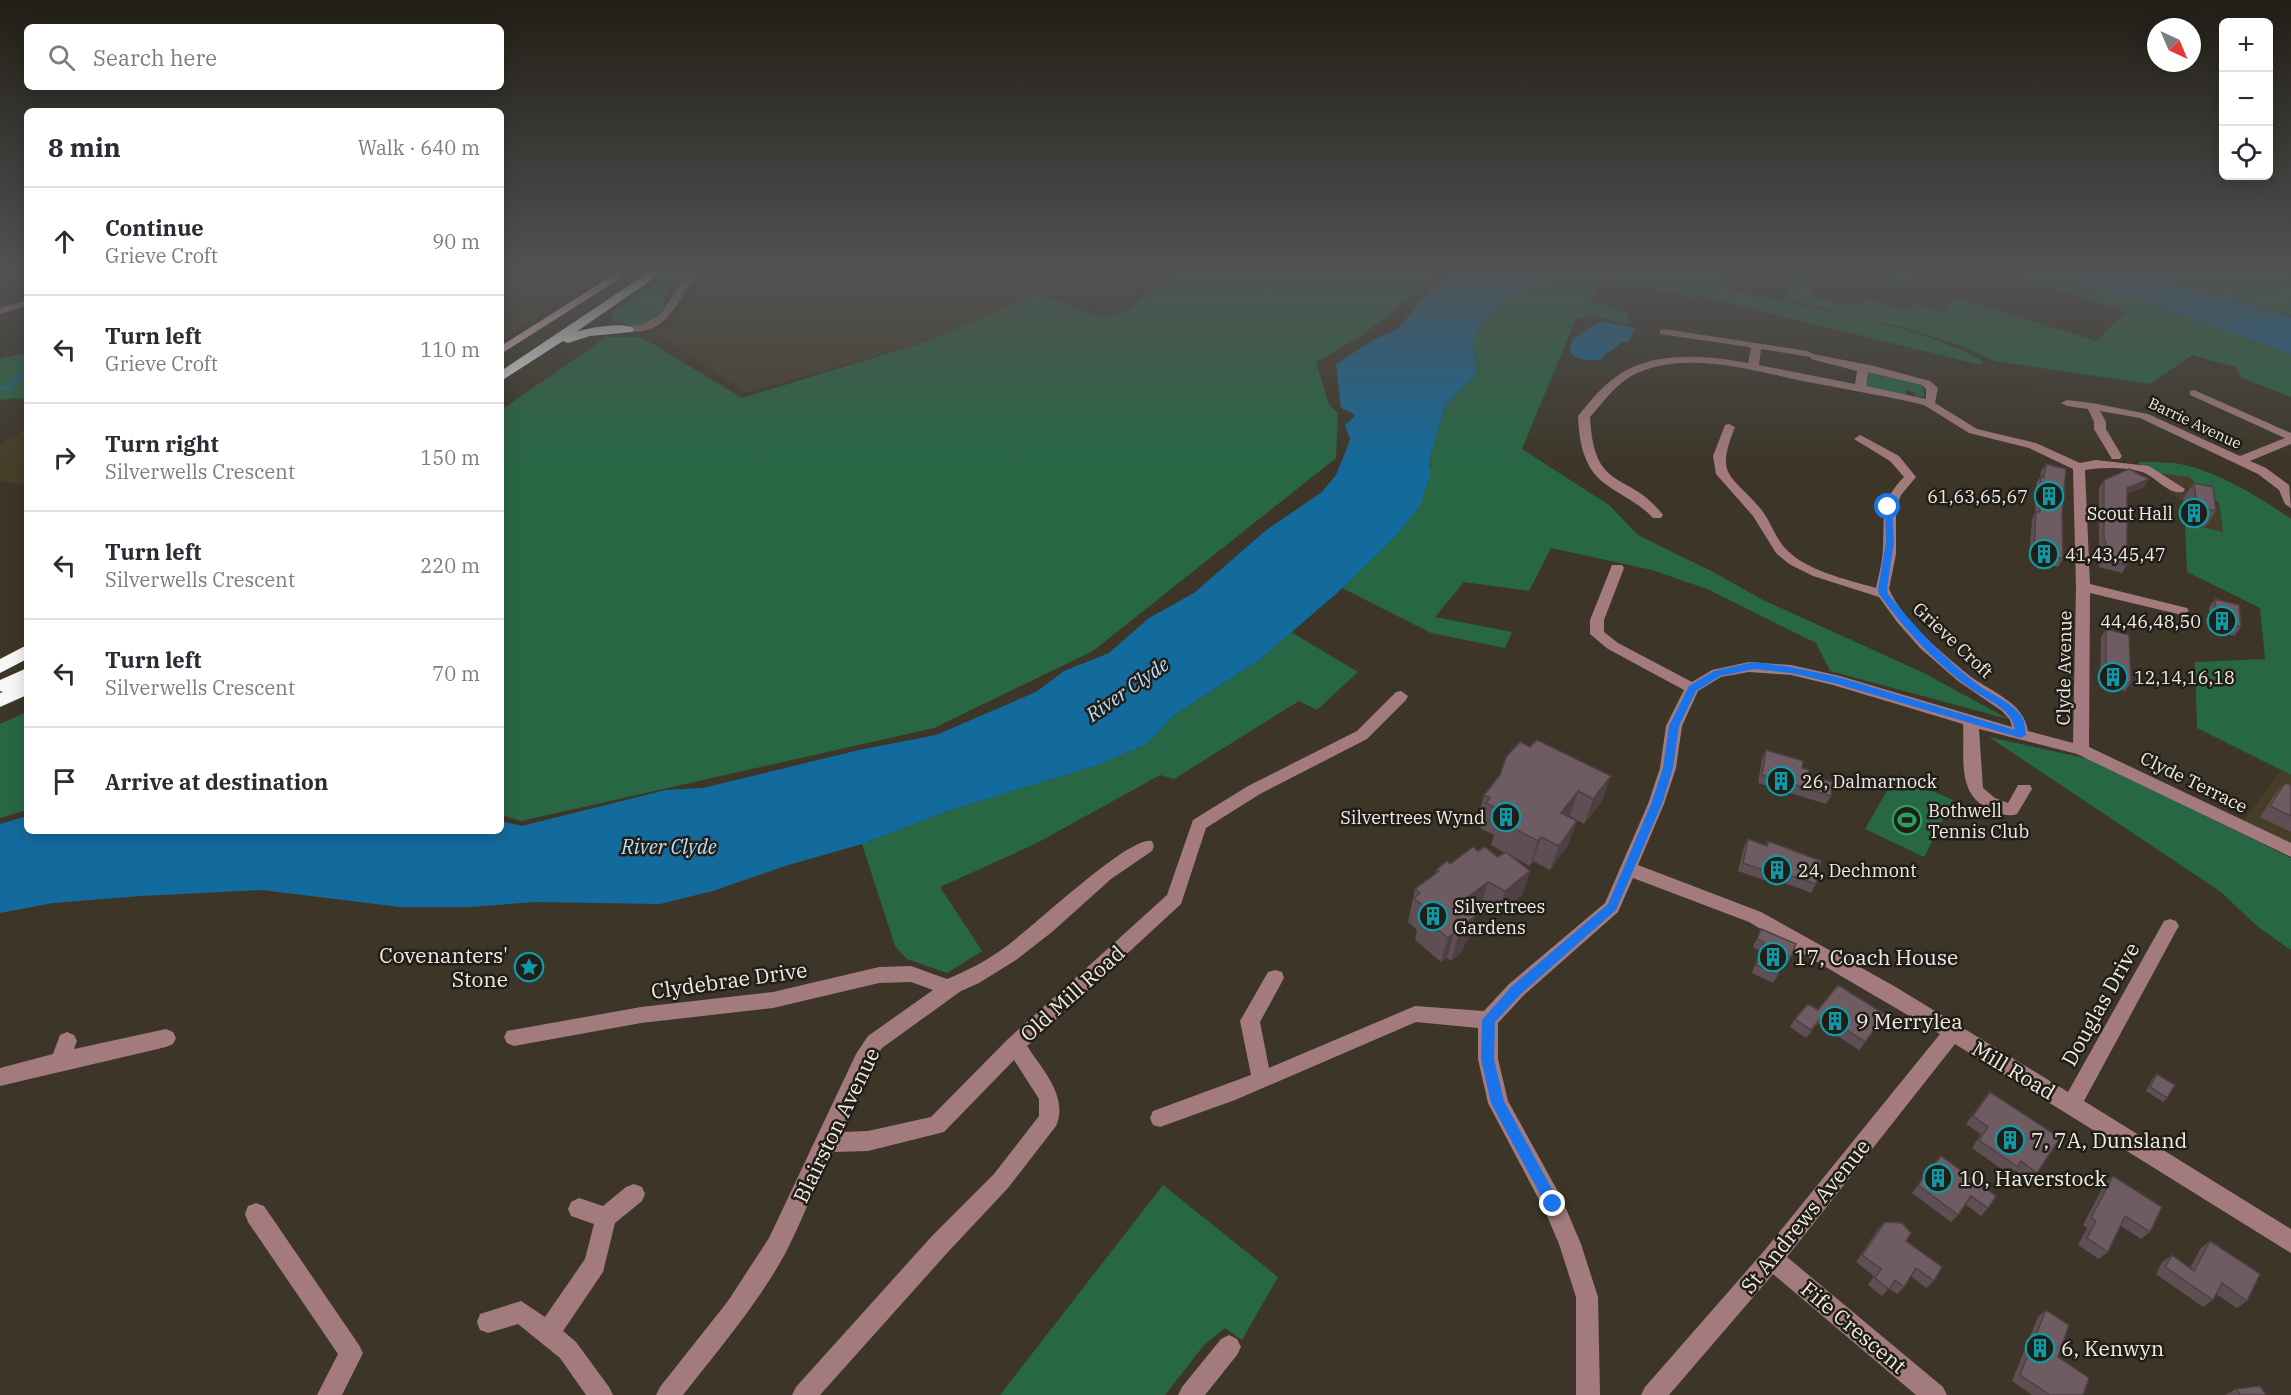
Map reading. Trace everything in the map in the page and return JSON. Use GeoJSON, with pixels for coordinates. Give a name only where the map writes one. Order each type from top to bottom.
{"type":"FeatureCollection","features":[{"type":"Feature","properties":{"kind":"highway"},"geometry":{"type":"LineString","coordinates":[[504,364],[544,337]]}},
{"type":"Feature","properties":{"kind":"highway"},"geometry":{"type":"LineString","coordinates":[[504,375],[560,337]]}},
{"type":"Feature","properties":{"kind":"highway"},"geometry":{"type":"LineString","coordinates":[[544,348],[574,337]]}},
{"type":"Feature","properties":{"kind":"highway"},"geometry":{"type":"LineString","coordinates":[[0,667],[24,653]]}},
{"type":"Feature","properties":{"kind":"highway"},"geometry":{"type":"LineString","coordinates":[[0,687],[24,675]]}},
{"type":"Feature","properties":{"kind":"highway"},"geometry":{"type":"LineString","coordinates":[[0,701],[24,689]]}},
{"type":"Feature","properties":{"kind":"main road"},"geometry":{"type":"LineString","coordinates":[[504,349],[523,337]]}},
{"type":"Feature","properties":{"kind":"street"},"geometry":{"type":"LineString","coordinates":[[1682,337],[1755,345],[1851,364],[1863,369],[1874,369],[1926,383],[1932,388],[1932,400],[1928,403]]}},
{"type":"Feature","properties":{"kind":"street"},"geometry":{"type":"LineString","coordinates":[[1753,368],[1755,345]]}},
{"type":"Feature","properties":{"kind":"street"},"geometry":{"type":"LineString","coordinates":[[1657,515],[1645,502],[1607,480],[1594,466],[1585,438],[1584,416],[1614,383],[1632,370],[1653,364],[1696,360],[1753,368],[1928,403],[1973,430],[1991,437],[2032,445],[2079,467],[2096,464],[2145,469],[2179,489]]}},
{"type":"Feature","properties":{"kind":"street"},"geometry":{"type":"LineString","coordinates":[[1860,388],[1863,369]]}},
{"type":"Feature","properties":{"kind":"street"},"geometry":{"type":"LineString","coordinates":[[2194,393],[2208,404],[2291,438]]}},
{"type":"Feature","properties":{"kind":"street","name":"Barrie Avenue"},"geometry":{"type":"LineString","coordinates":[[2067,403],[2145,416],[2241,460],[2278,481],[2285,488],[2291,504]]}},
{"type":"Feature","properties":{"kind":"street"},"geometry":{"type":"LineString","coordinates":[[2092,406],[2100,423],[2100,429],[2116,456]]}},
{"type":"Feature","properties":{"kind":"street"},"geometry":{"type":"LineString","coordinates":[[1729,427],[1718,461],[1720,472],[1727,484],[1755,510],[1785,555],[1832,578],[1884,594]]}},
{"type":"Feature","properties":{"kind":"street"},"geometry":{"type":"LineString","coordinates":[[2241,460],[2291,438]]}},
{"type":"Feature","properties":{"kind":"street"},"geometry":{"type":"LineString","coordinates":[[1860,439],[1883,450],[1902,464],[1910,477],[1888,507],[1890,542],[1882,589],[1884,594]]}},
{"type":"Feature","properties":{"kind":"street","name":"Clyde Avenue"},"geometry":{"type":"LineString","coordinates":[[2079,467],[2083,587],[2081,750]]}},
{"type":"Feature","properties":{"kind":"street"},"geometry":{"type":"LineString","coordinates":[[1645,502],[1659,499]]}},
{"type":"Feature","properties":{"kind":"street"},"geometry":{"type":"LineString","coordinates":[[1588,1395],[1587,1297],[1570,1244],[1553,1204],[1498,1103],[1488,1059],[1488,1020],[1516,990],[1612,907],[1668,768],[1674,726],[1692,688],[1613,646],[1596,634],[1598,620],[1617,568]]}},
{"type":"Feature","properties":{"kind":"street","name":"Clyde Avenue"},"geometry":{"type":"LineString","coordinates":[[2083,587],[2182,611]]}},
{"type":"Feature","properties":{"kind":"street","name":"Grieve Croft"},"geometry":{"type":"LineString","coordinates":[[1884,594],[1912,630],[1950,667],[2009,709],[2019,720],[2013,733]]}},
{"type":"Feature","properties":{"kind":"street","name":"Clyde Terrace"},"geometry":{"type":"LineString","coordinates":[[1692,688],[1717,674],[1754,665],[1791,670],[1835,680],[1971,722],[2081,750],[2291,850]]}},
{"type":"Feature","properties":{"kind":"street","name":"Old Mill Road"},"geometry":{"type":"LineString","coordinates":[[804,1395],[940,1244],[1002,1181],[1049,1119],[1049,1097],[1015,1045],[1174,899],[1199,824],[1254,790],[1362,735],[1401,696]]}},
{"type":"Feature","properties":{"kind":"street"},"geometry":{"type":"LineString","coordinates":[[1971,722],[1974,787],[1977,792],[1984,800],[2011,810],[2024,789]]}},
{"type":"Feature","properties":{"kind":"street","name":"Blairston Avenue"},"geometry":{"type":"LineString","coordinates":[[668,1395],[736,1309],[777,1246],[796,1209],[810,1172],[827,1142],[862,1060],[875,1042],[948,989],[1013,952],[1063,913],[1094,883],[1146,846]]}},
{"type":"Feature","properties":{"kind":"street","name":"Mill Road"},"geometry":{"type":"LineString","coordinates":[[1629,869],[1755,917],[1953,1032],[2229,1201],[2291,1242]]}},
{"type":"Feature","properties":{"kind":"street","name":"Douglas Drive"},"geometry":{"type":"LineString","coordinates":[[2071,1104],[2170,926]]}},
{"type":"Feature","properties":{"kind":"street","name":"Clydebrae Drive"},"geometry":{"type":"LineString","coordinates":[[514,1037],[641,1015],[773,1000],[879,975],[911,974],[948,989]]}},
{"type":"Feature","properties":{"kind":"street"},"geometry":{"type":"LineString","coordinates":[[1262,1080],[1250,1021],[1275,978]]}},
{"type":"Feature","properties":{"kind":"street"},"geometry":{"type":"LineString","coordinates":[[1160,1118],[1228,1095],[1414,1014],[1488,1020]]}},
{"type":"Feature","properties":{"kind":"street","name":"St Andrews Avenue"},"geometry":{"type":"LineString","coordinates":[[1653,1395],[1772,1258],[1953,1032]]}},
{"type":"Feature","properties":{"kind":"street"},"geometry":{"type":"LineString","coordinates":[[0,1077],[61,1060],[166,1038]]}},
{"type":"Feature","properties":{"kind":"street"},"geometry":{"type":"LineString","coordinates":[[61,1060],[67,1041]]}},
{"type":"Feature","properties":{"kind":"street"},"geometry":{"type":"LineString","coordinates":[[827,1142],[867,1141],[937,1125],[1015,1045]]}},
{"type":"Feature","properties":{"kind":"street"},"geometry":{"type":"LineString","coordinates":[[547,1334],[595,1264],[606,1217],[634,1194]]}},
{"type":"Feature","properties":{"kind":"street"},"geometry":{"type":"LineString","coordinates":[[579,1209],[606,1217]]}},
{"type":"Feature","properties":{"kind":"street"},"geometry":{"type":"LineString","coordinates":[[256,1214],[351,1353],[329,1395]]}},
{"type":"Feature","properties":{"kind":"street","name":"Fife Crescent"},"geometry":{"type":"LineString","coordinates":[[1772,1258],[1935,1395]]}},
{"type":"Feature","properties":{"kind":"street"},"geometry":{"type":"LineString","coordinates":[[488,1322],[521,1312],[567,1350],[601,1395]]}},
{"type":"Feature","properties":{"kind":"street"},"geometry":{"type":"LineString","coordinates":[[1190,1395],[1229,1347]]}},
{"type":"Feature","properties":{"kind":"shaded area"},"geometry":{"type":"Polygon","coordinates":[[[660,337],[939,337],[935,339],[747,393],[660,337]]]}},
{"type":"Feature","properties":{"kind":"shaded area"},"geometry":{"type":"Polygon","coordinates":[[[24,431],[24,485],[0,481],[0,444],[24,431]]]}},
{"type":"Feature","properties":{"kind":"shaded area"},"geometry":{"type":"Polygon","coordinates":[[[2148,472],[2189,477],[2219,503],[2223,532],[2185,523],[2184,503],[2148,472]]]}},
{"type":"Feature","properties":{"kind":"shaded area"},"geometry":{"type":"Polygon","coordinates":[[[2281,770],[2291,775],[2291,845],[2243,822],[2281,770]]]}},
{"type":"Feature","properties":{"kind":"green space"},"geometry":{"type":"Polygon","coordinates":[[[606,337],[641,337],[742,398],[939,337],[1359,337],[1316,362],[1329,405],[1338,413],[1336,458],[1093,651],[934,728],[521,821],[504,816],[504,408],[606,337]]]}},
{"type":"Feature","properties":{"kind":"green space"},"geometry":{"type":"Polygon","coordinates":[[[1475,337],[1568,337],[1522,449],[1609,505],[1638,535],[1715,573],[1761,599],[1924,673],[2008,719],[1830,671],[1816,643],[1707,589],[1652,570],[1551,548],[1529,591],[1464,582],[1435,617],[1512,632],[1505,648],[1431,633],[1342,588],[1397,535],[1431,466],[1430,458],[1445,406],[1476,374],[1475,337]]]}},
{"type":"Feature","properties":{"kind":"green space"},"geometry":{"type":"Polygon","coordinates":[[[1867,337],[1926,337],[1953,346],[1980,359],[1983,362],[1981,365],[1867,337]]]}},
{"type":"Feature","properties":{"kind":"green space"},"geometry":{"type":"Polygon","coordinates":[[[1934,337],[2083,337],[2096,341],[2100,337],[2245,337],[2291,354],[2291,397],[2242,378],[2235,367],[2192,355],[2150,384],[1995,361],[1934,337]]]}},
{"type":"Feature","properties":{"kind":"green space"},"geometry":{"type":"Polygon","coordinates":[[[24,353],[24,400],[0,400],[0,359],[24,353]]]}},
{"type":"Feature","properties":{"kind":"green space"},"geometry":{"type":"Polygon","coordinates":[[[1869,371],[1922,385],[1925,396],[1915,397],[1915,392],[1906,390],[1906,396],[1866,386],[1864,384],[1865,372],[1869,371]]]}},
{"type":"Feature","properties":{"kind":"green space"},"geometry":{"type":"Polygon","coordinates":[[[2138,462],[2175,463],[2205,471],[2251,493],[2291,519],[2291,775],[2197,728],[2195,662],[2265,659],[2260,608],[2187,572],[2185,523],[2223,532],[2219,503],[2189,477],[2148,472],[2138,462]]]}},
{"type":"Feature","properties":{"kind":"green space"},"geometry":{"type":"Polygon","coordinates":[[[1291,632],[1358,672],[1317,710],[1299,701],[1174,779],[1160,775],[1035,844],[940,887],[982,951],[947,973],[907,959],[895,946],[862,844],[951,810],[1098,765],[1147,744],[1174,715],[1258,661],[1291,632]]]}},
{"type":"Feature","properties":{"kind":"green space"},"geometry":{"type":"Polygon","coordinates":[[[24,713],[24,811],[0,818],[0,724],[24,713]]]}},
{"type":"Feature","properties":{"kind":"green space"},"geometry":{"type":"Polygon","coordinates":[[[1989,737],[2089,759],[2291,858],[2291,950],[2257,926],[2221,892],[1989,737]]]}},
{"type":"Feature","properties":{"kind":"green space","name":"Bothwell Tennis Club"},"geometry":{"type":"Polygon","coordinates":[[[1896,775],[1953,800],[1924,857],[1865,829],[1896,775]]]}},
{"type":"Feature","properties":{"kind":"green space"},"geometry":{"type":"Polygon","coordinates":[[[1163,1185],[1278,1277],[1242,1340],[1225,1328],[1204,1345],[1165,1395],[1000,1395],[1163,1185]]]}},
{"type":"Feature","properties":{"kind":"water","name":"River Clyde"},"geometry":{"type":"Polygon","coordinates":[[[1379,337],[1475,337],[1476,374],[1445,406],[1430,458],[1430,476],[1420,505],[1397,535],[1337,593],[1258,661],[1174,715],[1147,744],[1098,765],[951,810],[862,844],[785,866],[713,891],[660,904],[535,902],[470,907],[400,907],[262,890],[53,903],[0,913],[0,824],[24,817],[24,834],[504,834],[504,822],[522,826],[666,790],[703,788],[859,750],[936,735],[1036,692],[1064,671],[1109,653],[1149,618],[1194,593],[1265,531],[1322,492],[1336,475],[1350,439],[1345,425],[1354,417],[1354,414],[1341,408],[1336,364],[1379,337]]]}},
{"type":"Feature","properties":{"kind":"water"},"geometry":{"type":"Polygon","coordinates":[[[1575,337],[1631,337],[1629,341],[1621,342],[1601,360],[1574,356],[1570,349],[1572,339],[1575,337]]]}},
{"type":"Feature","properties":{"kind":"water"},"geometry":{"type":"Polygon","coordinates":[[[2245,337],[2291,337],[2291,354],[2245,337]]]}},
{"type":"Feature","properties":{"kind":"building"},"geometry":{"type":"Polygon","coordinates":[[[2046,464],[2066,469],[2062,514],[2063,559],[2034,551],[2036,512],[2040,512],[2041,476],[2044,477],[2046,464]]]}},
{"type":"Feature","properties":{"kind":"building"},"geometry":{"type":"Polygon","coordinates":[[[2129,469],[2149,479],[2127,488],[2127,565],[2104,559],[2106,542],[2104,542],[2104,480],[2129,469]]]}},
{"type":"Feature","properties":{"kind":"building"},"geometry":{"type":"Polygon","coordinates":[[[2194,483],[2213,487],[2216,511],[2197,507],[2194,483]]]}},
{"type":"Feature","properties":{"kind":"building"},"geometry":{"type":"Polygon","coordinates":[[[2215,599],[2239,605],[2241,627],[2217,621],[2215,599]]]}},
{"type":"Feature","properties":{"kind":"building"},"geometry":{"type":"Polygon","coordinates":[[[2106,629],[2129,635],[2131,683],[2106,676],[2106,629]]]}},
{"type":"Feature","properties":{"kind":"building"},"geometry":{"type":"Polygon","coordinates":[[[1537,740],[1611,776],[1593,799],[1578,791],[1561,813],[1577,821],[1559,846],[1541,837],[1538,841],[1498,820],[1504,812],[1486,803],[1490,798],[1484,795],[1500,775],[1506,757],[1520,742],[1530,747],[1537,740]]]}},
{"type":"Feature","properties":{"kind":"building"},"geometry":{"type":"Polygon","coordinates":[[[1766,750],[1803,761],[1802,768],[1809,770],[1808,775],[1832,782],[1831,796],[1762,775],[1766,750]]]}},
{"type":"Feature","properties":{"kind":"building"},"geometry":{"type":"Polygon","coordinates":[[[2285,783],[2291,785],[2291,816],[2270,806],[2285,783]]]}},
{"type":"Feature","properties":{"kind":"building","name":"24, Dechmont"},"geometry":{"type":"Polygon","coordinates":[[[1748,839],[1767,846],[1768,841],[1821,861],[1816,884],[1783,873],[1783,877],[1743,863],[1748,839]]]}},
{"type":"Feature","properties":{"kind":"building"},"geometry":{"type":"Polygon","coordinates":[[[1473,847],[1478,851],[1485,847],[1498,857],[1506,852],[1530,871],[1505,891],[1488,882],[1463,901],[1469,906],[1465,908],[1475,916],[1465,924],[1469,928],[1458,936],[1454,933],[1448,938],[1421,915],[1428,910],[1414,898],[1420,893],[1415,889],[1439,871],[1437,869],[1447,861],[1450,864],[1473,847]]]}},
{"type":"Feature","properties":{"kind":"building","name":"17, Coach House"},"geometry":{"type":"Polygon","coordinates":[[[1761,929],[1796,944],[1791,957],[1785,954],[1778,975],[1756,965],[1764,942],[1757,939],[1761,929]]]}},
{"type":"Feature","properties":{"kind":"building","name":"9 Merrylea"},"geometry":{"type":"Polygon","coordinates":[[[1838,985],[1886,1015],[1865,1042],[1823,1015],[1811,1030],[1795,1019],[1808,1004],[1818,1010],[1838,985]]]}},
{"type":"Feature","properties":{"kind":"building"},"geometry":{"type":"Polygon","coordinates":[[[2157,1074],[2175,1085],[2167,1098],[2150,1087],[2157,1074]]]}},
{"type":"Feature","properties":{"kind":"building","name":"7, 7A, Dunsland"},"geometry":{"type":"Polygon","coordinates":[[[1990,1092],[2060,1138],[2037,1173],[2021,1161],[2018,1167],[1979,1140],[1988,1127],[1973,1116],[1990,1092]]]}},
{"type":"Feature","properties":{"kind":"building","name":"10, Haverstock"},"geometry":{"type":"Polygon","coordinates":[[[1941,1156],[1996,1196],[1988,1208],[1971,1196],[1958,1215],[1918,1185],[1941,1156]]]}},
{"type":"Feature","properties":{"kind":"building"},"geometry":{"type":"Polygon","coordinates":[[[2113,1176],[2162,1207],[2150,1232],[2125,1216],[2108,1252],[2087,1238],[2096,1221],[2091,1218],[2113,1176]]]}},
{"type":"Feature","properties":{"kind":"building"},"geometry":{"type":"Polygon","coordinates":[[[1885,1222],[1902,1223],[1911,1233],[1906,1241],[1942,1267],[1934,1281],[1916,1268],[1904,1287],[1895,1280],[1889,1289],[1875,1278],[1881,1269],[1862,1255],[1885,1222]]]}},
{"type":"Feature","properties":{"kind":"building"},"geometry":{"type":"Polygon","coordinates":[[[2210,1241],[2260,1274],[2247,1301],[2222,1283],[2213,1300],[2165,1267],[2172,1255],[2194,1271],[2210,1241]]]}},
{"type":"Feature","properties":{"kind":"building","name":"6, Kenwyn"},"geometry":{"type":"Polygon","coordinates":[[[2046,1310],[2069,1325],[2058,1357],[2089,1378],[2083,1395],[2050,1395],[2020,1375],[2046,1310]]]}},
{"type":"Feature","properties":{"kind":"building"},"geometry":{"type":"Polygon","coordinates":[[[2260,1386],[2266,1395],[2240,1395],[2236,1389],[2260,1386]]]}},
{"type":"Feature","properties":{"kind":"waterway"},"geometry":{"type":"LineString","coordinates":[[0,389],[7,388],[24,374]]}},
{"type":"Feature","properties":{"kind":"place","name":"61,63,65,67"},"geometry":{"type":"Point","coordinates":[2049,496]}},
{"type":"Feature","properties":{"kind":"place","name":"Scout Hall"},"geometry":{"type":"Point","coordinates":[2194,513]}},
{"type":"Feature","properties":{"kind":"place","name":"41,43,45,47"},"geometry":{"type":"Point","coordinates":[2044,554]}},
{"type":"Feature","properties":{"kind":"place","name":"44,46,48,50"},"geometry":{"type":"Point","coordinates":[2222,621]}},
{"type":"Feature","properties":{"kind":"place","name":"12,14,16,18"},"geometry":{"type":"Point","coordinates":[2113,677]}},
{"type":"Feature","properties":{"kind":"place","name":"26, Dalmarnock"},"geometry":{"type":"Point","coordinates":[1781,781]}},
{"type":"Feature","properties":{"kind":"place","name":"Silvertrees Wynd"},"geometry":{"type":"Point","coordinates":[1506,817]}},
{"type":"Feature","properties":{"kind":"place","name":"Bothwell Tennis Club"},"geometry":{"type":"Point","coordinates":[1907,820]}},
{"type":"Feature","properties":{"kind":"place","name":"24, Dechmont"},"geometry":{"type":"Point","coordinates":[1777,870]}},
{"type":"Feature","properties":{"kind":"place","name":"Silvertrees Gardens"},"geometry":{"type":"Point","coordinates":[1433,916]}},
{"type":"Feature","properties":{"kind":"place","name":"17, Coach House"},"geometry":{"type":"Point","coordinates":[1773,957]}},
{"type":"Feature","properties":{"kind":"place","name":"Covenanters' Stone"},"geometry":{"type":"Point","coordinates":[529,967]}},
{"type":"Feature","properties":{"kind":"place","name":"9 Merrylea"},"geometry":{"type":"Point","coordinates":[1835,1021]}},
{"type":"Feature","properties":{"kind":"place","name":"7, 7A, Dunsland"},"geometry":{"type":"Point","coordinates":[2010,1140]}},
{"type":"Feature","properties":{"kind":"place","name":"10, Haverstock"},"geometry":{"type":"Point","coordinates":[1938,1178]}},
{"type":"Feature","properties":{"kind":"place","name":"6, Kenwyn"},"geometry":{"type":"Point","coordinates":[2040,1348]}},
{"type":"Feature","properties":{"kind":"route"},"geometry":{"type":"LineString","coordinates":[[1553,1204],[1498,1103],[1488,1059],[1488,1020],[1516,990],[1612,907],[1656,804],[1668,768],[1674,726],[1692,688],[1717,674],[1754,665],[1791,670],[1835,680],[2021,735],[2019,720],[2009,709],[1950,667],[1912,630],[1889,603],[1882,589],[1887,573],[1890,542],[1888,507]]}}]}
